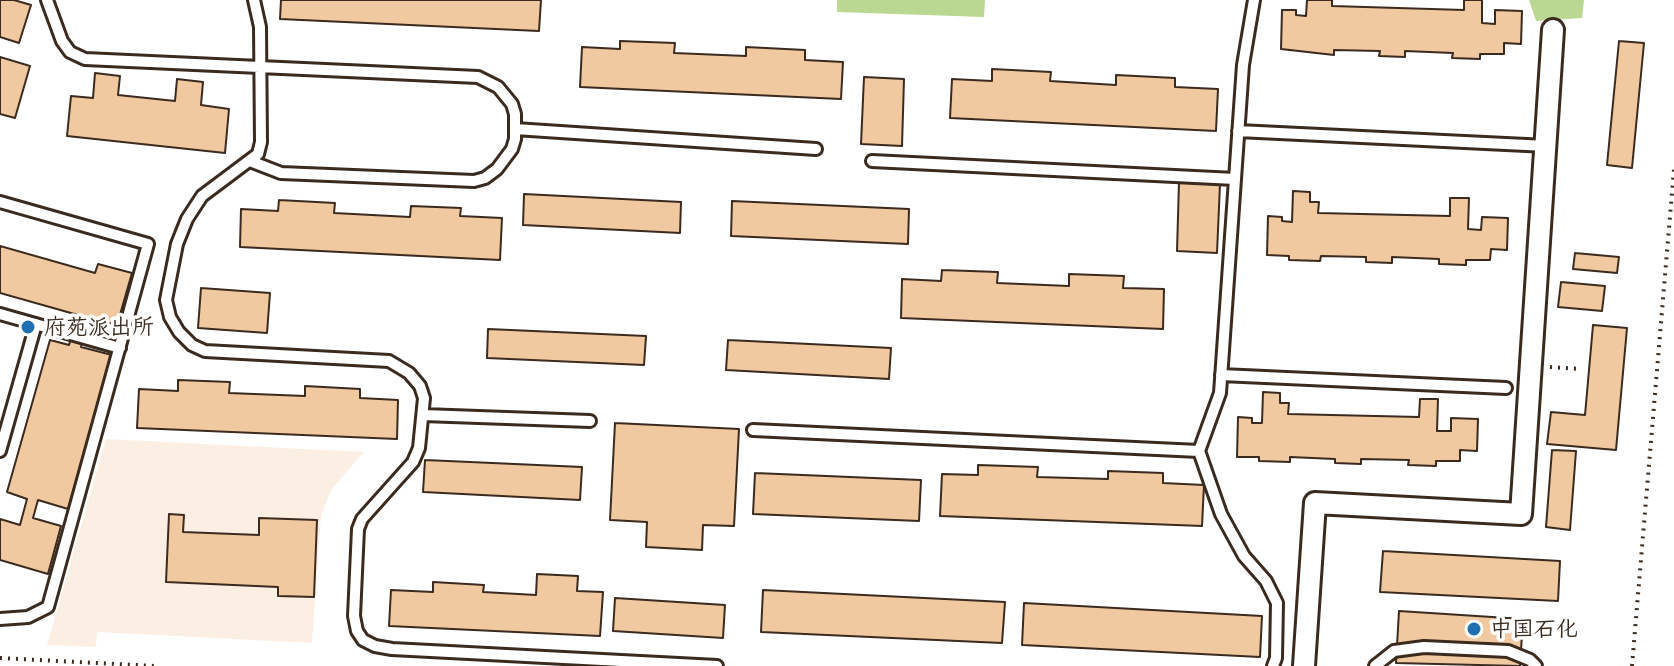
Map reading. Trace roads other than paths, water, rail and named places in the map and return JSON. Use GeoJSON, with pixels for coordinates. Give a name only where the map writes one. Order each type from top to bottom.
{"type":"FeatureCollection","features":[{"type":"Feature","properties":{"kind":"street"},"geometry":{"type":"LineString","coordinates":[[1304,666],[1315,503],[1521,514],[1553,30]]}},
{"type":"Feature","properties":{"kind":"lane"},"geometry":{"type":"LineString","coordinates":[[47,0],[62,41],[70,52],[85,59],[478,77],[498,87],[506,95],[515,114],[512,149],[485,178],[474,181],[281,173],[250,161]]}},
{"type":"Feature","properties":{"kind":"lane"},"geometry":{"type":"LineString","coordinates":[[254,0],[260,27],[261,142],[258,154],[202,196],[187,219],[177,244],[166,300],[170,317],[179,332],[192,345],[205,351],[389,361],[409,373],[420,386],[424,398],[423,415],[419,448],[413,462],[362,519],[358,529],[354,616],[357,631],[363,640],[392,649],[717,666]]}},
{"type":"Feature","properties":{"kind":"lane"},"geometry":{"type":"LineString","coordinates":[[1254,0],[1246,32],[1220,393],[1199,451],[1221,514],[1244,556],[1266,581],[1277,603],[1276,658],[1273,666]]}},
{"type":"Feature","properties":{"kind":"lane"},"geometry":{"type":"LineString","coordinates":[[515,129],[816,149]]}},
{"type":"Feature","properties":{"kind":"lane"},"geometry":{"type":"LineString","coordinates":[[1238,131],[1547,146]]}},
{"type":"Feature","properties":{"kind":"lane"},"geometry":{"type":"LineString","coordinates":[[872,161],[1235,179]]}},
{"type":"Feature","properties":{"kind":"lane"},"geometry":{"type":"LineString","coordinates":[[0,202],[148,244],[48,607],[28,617],[0,619]]}},
{"type":"Feature","properties":{"kind":"lane"},"geometry":{"type":"LineString","coordinates":[[0,314],[120,348]]}},
{"type":"Feature","properties":{"kind":"lane"},"geometry":{"type":"LineString","coordinates":[[0,451],[36,324]]}},
{"type":"Feature","properties":{"kind":"lane"},"geometry":{"type":"LineString","coordinates":[[1221,375],[1506,388]]}},
{"type":"Feature","properties":{"kind":"lane"},"geometry":{"type":"LineString","coordinates":[[423,415],[590,421]]}},
{"type":"Feature","properties":{"kind":"lane"},"geometry":{"type":"LineString","coordinates":[[753,430],[1199,451]]}},
{"type":"Feature","properties":{"kind":"lane"},"geometry":{"type":"LineString","coordinates":[[1375,666],[1394,651],[1424,647],[1508,651],[1530,660],[1536,666]]}},
{"type":"Feature","properties":{"kind":"place","name":"府苑派出所"},"geometry":{"type":"Point","coordinates":[28,327]}},
{"type":"Feature","properties":{"kind":"place","name":"中国石化"},"geometry":{"type":"Point","coordinates":[1474,629]}}]}
